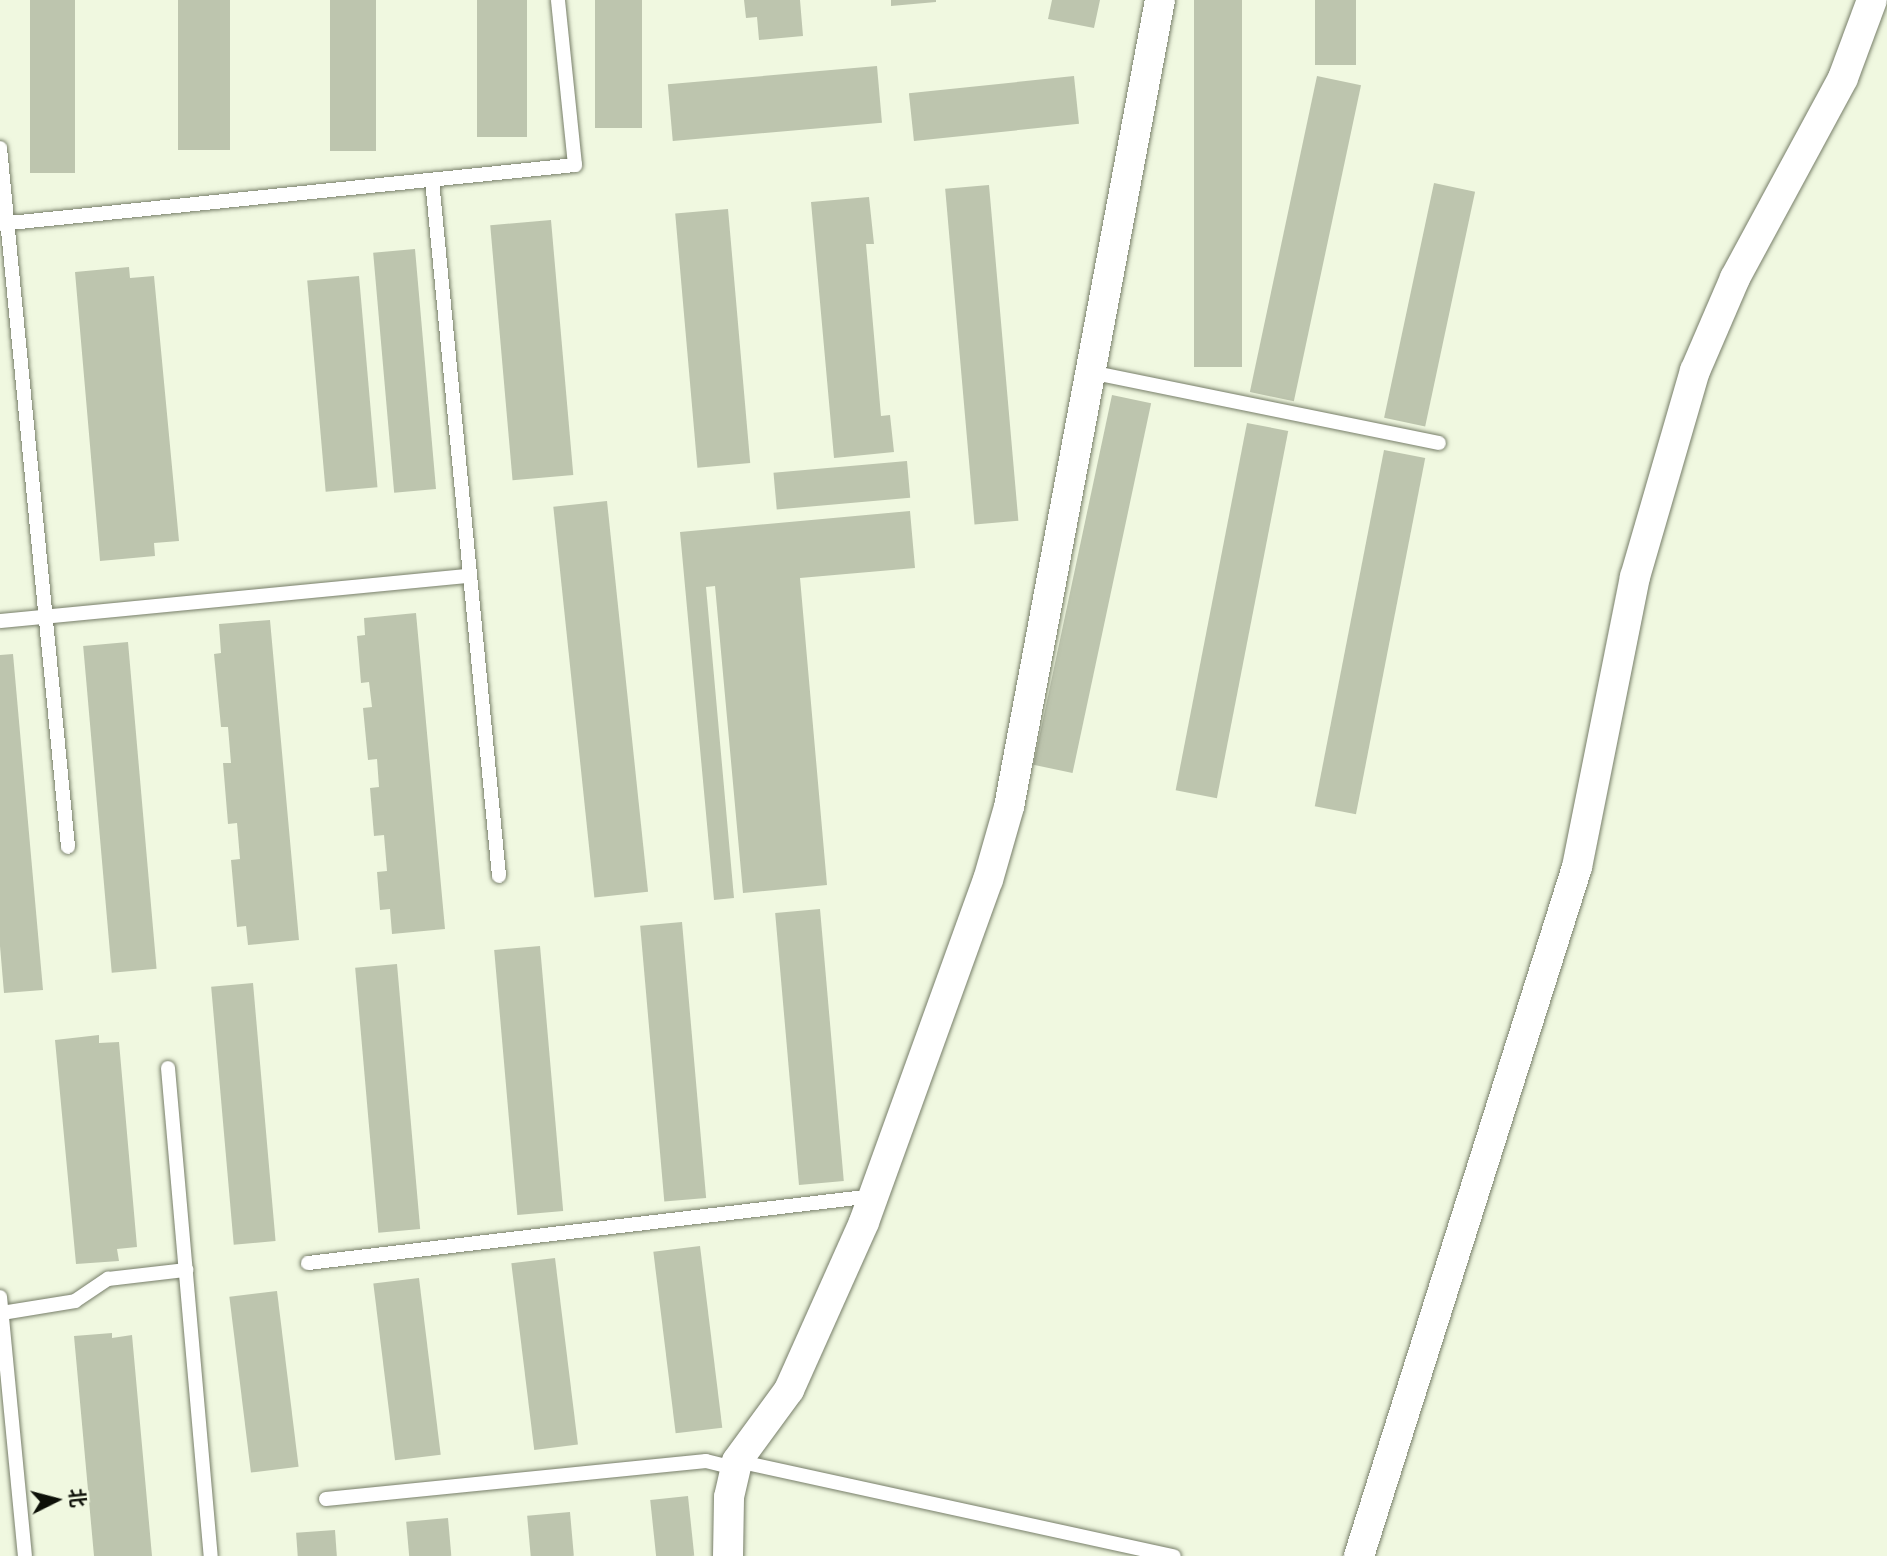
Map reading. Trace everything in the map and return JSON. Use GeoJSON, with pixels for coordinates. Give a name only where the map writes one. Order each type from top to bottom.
{"type":"FeatureCollection","features":[{"type":"Feature","properties":{"kind":"street"},"geometry":{"type":"LineString","coordinates":[[728,1556],[729,1497],[736,1465],[789,1390],[814,1341],[873,1196],[988,880],[1009,807],[1160,0]]}},
{"type":"Feature","properties":{"kind":"street"},"geometry":{"type":"LineString","coordinates":[[1359,1556],[1577,867],[1635,577],[1695,371],[1735,278],[1843,78],[1872,0]]}},
{"type":"Feature","properties":{"kind":"lane"},"geometry":{"type":"LineString","coordinates":[[4,224],[576,164],[558,0]]}},
{"type":"Feature","properties":{"kind":"lane"},"geometry":{"type":"LineString","coordinates":[[0,148],[4,224],[68,847]]}},
{"type":"Feature","properties":{"kind":"lane"},"geometry":{"type":"LineString","coordinates":[[432,180],[499,876]]}},
{"type":"Feature","properties":{"kind":"lane"},"geometry":{"type":"LineString","coordinates":[[1090,372],[1439,443]]}},
{"type":"Feature","properties":{"kind":"lane"},"geometry":{"type":"LineString","coordinates":[[0,621],[470,576]]}},
{"type":"Feature","properties":{"kind":"lane"},"geometry":{"type":"LineString","coordinates":[[168,1068],[211,1556]]}},
{"type":"Feature","properties":{"kind":"lane"},"geometry":{"type":"LineString","coordinates":[[308,1263],[873,1196]]}},
{"type":"Feature","properties":{"kind":"lane"},"geometry":{"type":"LineString","coordinates":[[2,1313],[75,1301],[108,1279],[186,1270]]}},
{"type":"Feature","properties":{"kind":"lane"},"geometry":{"type":"LineString","coordinates":[[0,1297],[25,1556]]}},
{"type":"Feature","properties":{"kind":"lane"},"geometry":{"type":"LineString","coordinates":[[326,1499],[706,1461],[1174,1556]]}},
{"type":"Feature","properties":{"kind":"building"},"geometry":{"type":"Polygon","coordinates":[[[30,0],[75,0],[75,173],[30,173],[30,0]]]}},
{"type":"Feature","properties":{"kind":"building"},"geometry":{"type":"Polygon","coordinates":[[[178,0],[230,0],[230,150],[178,150],[178,0]]]}},
{"type":"Feature","properties":{"kind":"building"},"geometry":{"type":"Polygon","coordinates":[[[330,0],[376,0],[376,151],[330,151],[330,0]]]}},
{"type":"Feature","properties":{"kind":"building"},"geometry":{"type":"Polygon","coordinates":[[[477,0],[527,0],[527,137],[477,137],[477,0]]]}},
{"type":"Feature","properties":{"kind":"building"},"geometry":{"type":"Polygon","coordinates":[[[595,0],[642,0],[642,128],[595,128],[595,0]]]}},
{"type":"Feature","properties":{"kind":"building"},"geometry":{"type":"Polygon","coordinates":[[[744,0],[800,0],[803,36],[759,40],[757,17],[746,18],[744,0]]]}},
{"type":"Feature","properties":{"kind":"building"},"geometry":{"type":"Polygon","coordinates":[[[891,0],[936,0],[936,2],[891,6],[891,0]]]}},
{"type":"Feature","properties":{"kind":"building"},"geometry":{"type":"Polygon","coordinates":[[[1052,0],[1100,0],[1094,28],[1048,19],[1052,0]]]}},
{"type":"Feature","properties":{"kind":"building"},"geometry":{"type":"Polygon","coordinates":[[[1194,0],[1242,0],[1242,367],[1194,367],[1194,0]]]}},
{"type":"Feature","properties":{"kind":"building"},"geometry":{"type":"Polygon","coordinates":[[[1315,0],[1356,0],[1356,65],[1315,65],[1315,0]]]}},
{"type":"Feature","properties":{"kind":"building"},"geometry":{"type":"Polygon","coordinates":[[[877,66],[882,123],[673,141],[668,84],[877,66]]]}},
{"type":"Feature","properties":{"kind":"building"},"geometry":{"type":"Polygon","coordinates":[[[1074,76],[1079,124],[914,141],[909,93],[1074,76]]]}},
{"type":"Feature","properties":{"kind":"building"},"geometry":{"type":"Polygon","coordinates":[[[1317,76],[1361,85],[1294,401],[1250,392],[1317,76]]]}},
{"type":"Feature","properties":{"kind":"building"},"geometry":{"type":"Polygon","coordinates":[[[1434,183],[1475,192],[1425,426],[1384,418],[1434,183]]]}},
{"type":"Feature","properties":{"kind":"building"},"geometry":{"type":"Polygon","coordinates":[[[989,185],[1018,521],[975,525],[945,189],[989,185]]]}},
{"type":"Feature","properties":{"kind":"building"},"geometry":{"type":"Polygon","coordinates":[[[869,197],[874,244],[866,244],[881,416],[890,415],[894,452],[834,458],[811,202],[869,197]]]}},
{"type":"Feature","properties":{"kind":"building"},"geometry":{"type":"Polygon","coordinates":[[[728,209],[750,463],[697,468],[675,214],[728,209]]]}},
{"type":"Feature","properties":{"kind":"building"},"geometry":{"type":"Polygon","coordinates":[[[551,220],[573,475],[513,480],[490,225],[551,220]]]}},
{"type":"Feature","properties":{"kind":"building"},"geometry":{"type":"Polygon","coordinates":[[[415,249],[436,489],[394,493],[373,253],[415,249]]]}},
{"type":"Feature","properties":{"kind":"building"},"geometry":{"type":"Polygon","coordinates":[[[129,267],[130,278],[154,276],[179,541],[154,543],[155,556],[100,561],[75,272],[129,267]]]}},
{"type":"Feature","properties":{"kind":"building"},"geometry":{"type":"Polygon","coordinates":[[[359,276],[377,487],[326,492],[307,281],[359,276]]]}},
{"type":"Feature","properties":{"kind":"building"},"geometry":{"type":"Polygon","coordinates":[[[1112,395],[1151,403],[1073,773],[1033,765],[1112,395]]]}},
{"type":"Feature","properties":{"kind":"building"},"geometry":{"type":"Polygon","coordinates":[[[1247,423],[1288,431],[1217,798],[1176,790],[1247,423]]]}},
{"type":"Feature","properties":{"kind":"building"},"geometry":{"type":"Polygon","coordinates":[[[1384,450],[1425,458],[1356,814],[1315,806],[1384,450]]]}},
{"type":"Feature","properties":{"kind":"building"},"geometry":{"type":"Polygon","coordinates":[[[907,461],[910,498],[777,510],[774,473],[907,461]]]}},
{"type":"Feature","properties":{"kind":"building"},"geometry":{"type":"Polygon","coordinates":[[[607,501],[648,892],[594,897],[553,507],[607,501]]]}},
{"type":"Feature","properties":{"kind":"building"},"geometry":{"type":"Polygon","coordinates":[[[910,511],[915,568],[800,578],[827,885],[743,893],[715,586],[706,587],[734,898],[714,900],[680,532],[910,511]]]}},
{"type":"Feature","properties":{"kind":"building"},"geometry":{"type":"Polygon","coordinates":[[[416,613],[445,929],[392,934],[390,909],[380,910],[377,872],[387,871],[384,835],[374,836],[370,788],[379,787],[377,759],[368,760],[363,708],[372,707],[369,682],[361,683],[357,636],[365,635],[364,618],[416,613]]]}},
{"type":"Feature","properties":{"kind":"building"},"geometry":{"type":"Polygon","coordinates":[[[270,620],[299,940],[248,945],[246,926],[237,927],[231,860],[240,859],[237,823],[228,824],[223,763],[231,763],[228,727],[221,727],[214,654],[221,653],[219,624],[270,620]]]}},
{"type":"Feature","properties":{"kind":"building"},"geometry":{"type":"Polygon","coordinates":[[[128,642],[157,969],[112,973],[83,646],[128,642]]]}},
{"type":"Feature","properties":{"kind":"building"},"geometry":{"type":"Polygon","coordinates":[[[13,654],[43,990],[4,993],[0,946],[0,655],[13,654]]]}},
{"type":"Feature","properties":{"kind":"building"},"geometry":{"type":"Polygon","coordinates":[[[820,909],[844,1181],[799,1185],[775,913],[820,909]]]}},
{"type":"Feature","properties":{"kind":"building"},"geometry":{"type":"Polygon","coordinates":[[[682,922],[706,1198],[664,1202],[640,926],[682,922]]]}},
{"type":"Feature","properties":{"kind":"building"},"geometry":{"type":"Polygon","coordinates":[[[540,946],[563,1211],[517,1215],[494,950],[540,946]]]}},
{"type":"Feature","properties":{"kind":"building"},"geometry":{"type":"Polygon","coordinates":[[[397,964],[420,1229],[378,1233],[355,968],[397,964]]]}},
{"type":"Feature","properties":{"kind":"building"},"geometry":{"type":"Polygon","coordinates":[[[253,983],[276,1241],[234,1245],[211,987],[253,983]]]}},
{"type":"Feature","properties":{"kind":"building"},"geometry":{"type":"Polygon","coordinates":[[[99,1035],[99,1043],[119,1042],[137,1247],[117,1249],[119,1261],[76,1264],[55,1040],[99,1035]]]}},
{"type":"Feature","properties":{"kind":"building"},"geometry":{"type":"Polygon","coordinates":[[[700,1246],[722,1428],[676,1433],[653,1252],[700,1246]]]}},
{"type":"Feature","properties":{"kind":"building"},"geometry":{"type":"Polygon","coordinates":[[[555,1258],[578,1445],[534,1450],[511,1263],[555,1258]]]}},
{"type":"Feature","properties":{"kind":"building"},"geometry":{"type":"Polygon","coordinates":[[[419,1278],[441,1455],[395,1460],[373,1284],[419,1278]]]}},
{"type":"Feature","properties":{"kind":"building"},"geometry":{"type":"Polygon","coordinates":[[[277,1291],[299,1467],[251,1473],[229,1297],[277,1291]]]}},
{"type":"Feature","properties":{"kind":"building"},"geometry":{"type":"Polygon","coordinates":[[[112,1333],[112,1338],[132,1335],[152,1556],[94,1556],[74,1336],[112,1333]]]}},
{"type":"Feature","properties":{"kind":"building"},"geometry":{"type":"Polygon","coordinates":[[[688,1496],[694,1556],[656,1556],[650,1500],[688,1496]]]}},
{"type":"Feature","properties":{"kind":"building"},"geometry":{"type":"Polygon","coordinates":[[[570,1512],[574,1556],[531,1556],[527,1516],[570,1512]]]}},
{"type":"Feature","properties":{"kind":"building"},"geometry":{"type":"Polygon","coordinates":[[[448,1518],[451,1556],[409,1556],[406,1522],[448,1518]]]}},
{"type":"Feature","properties":{"kind":"building"},"geometry":{"type":"Polygon","coordinates":[[[335,1530],[337,1556],[298,1556],[296,1533],[335,1530]]]}}]}
